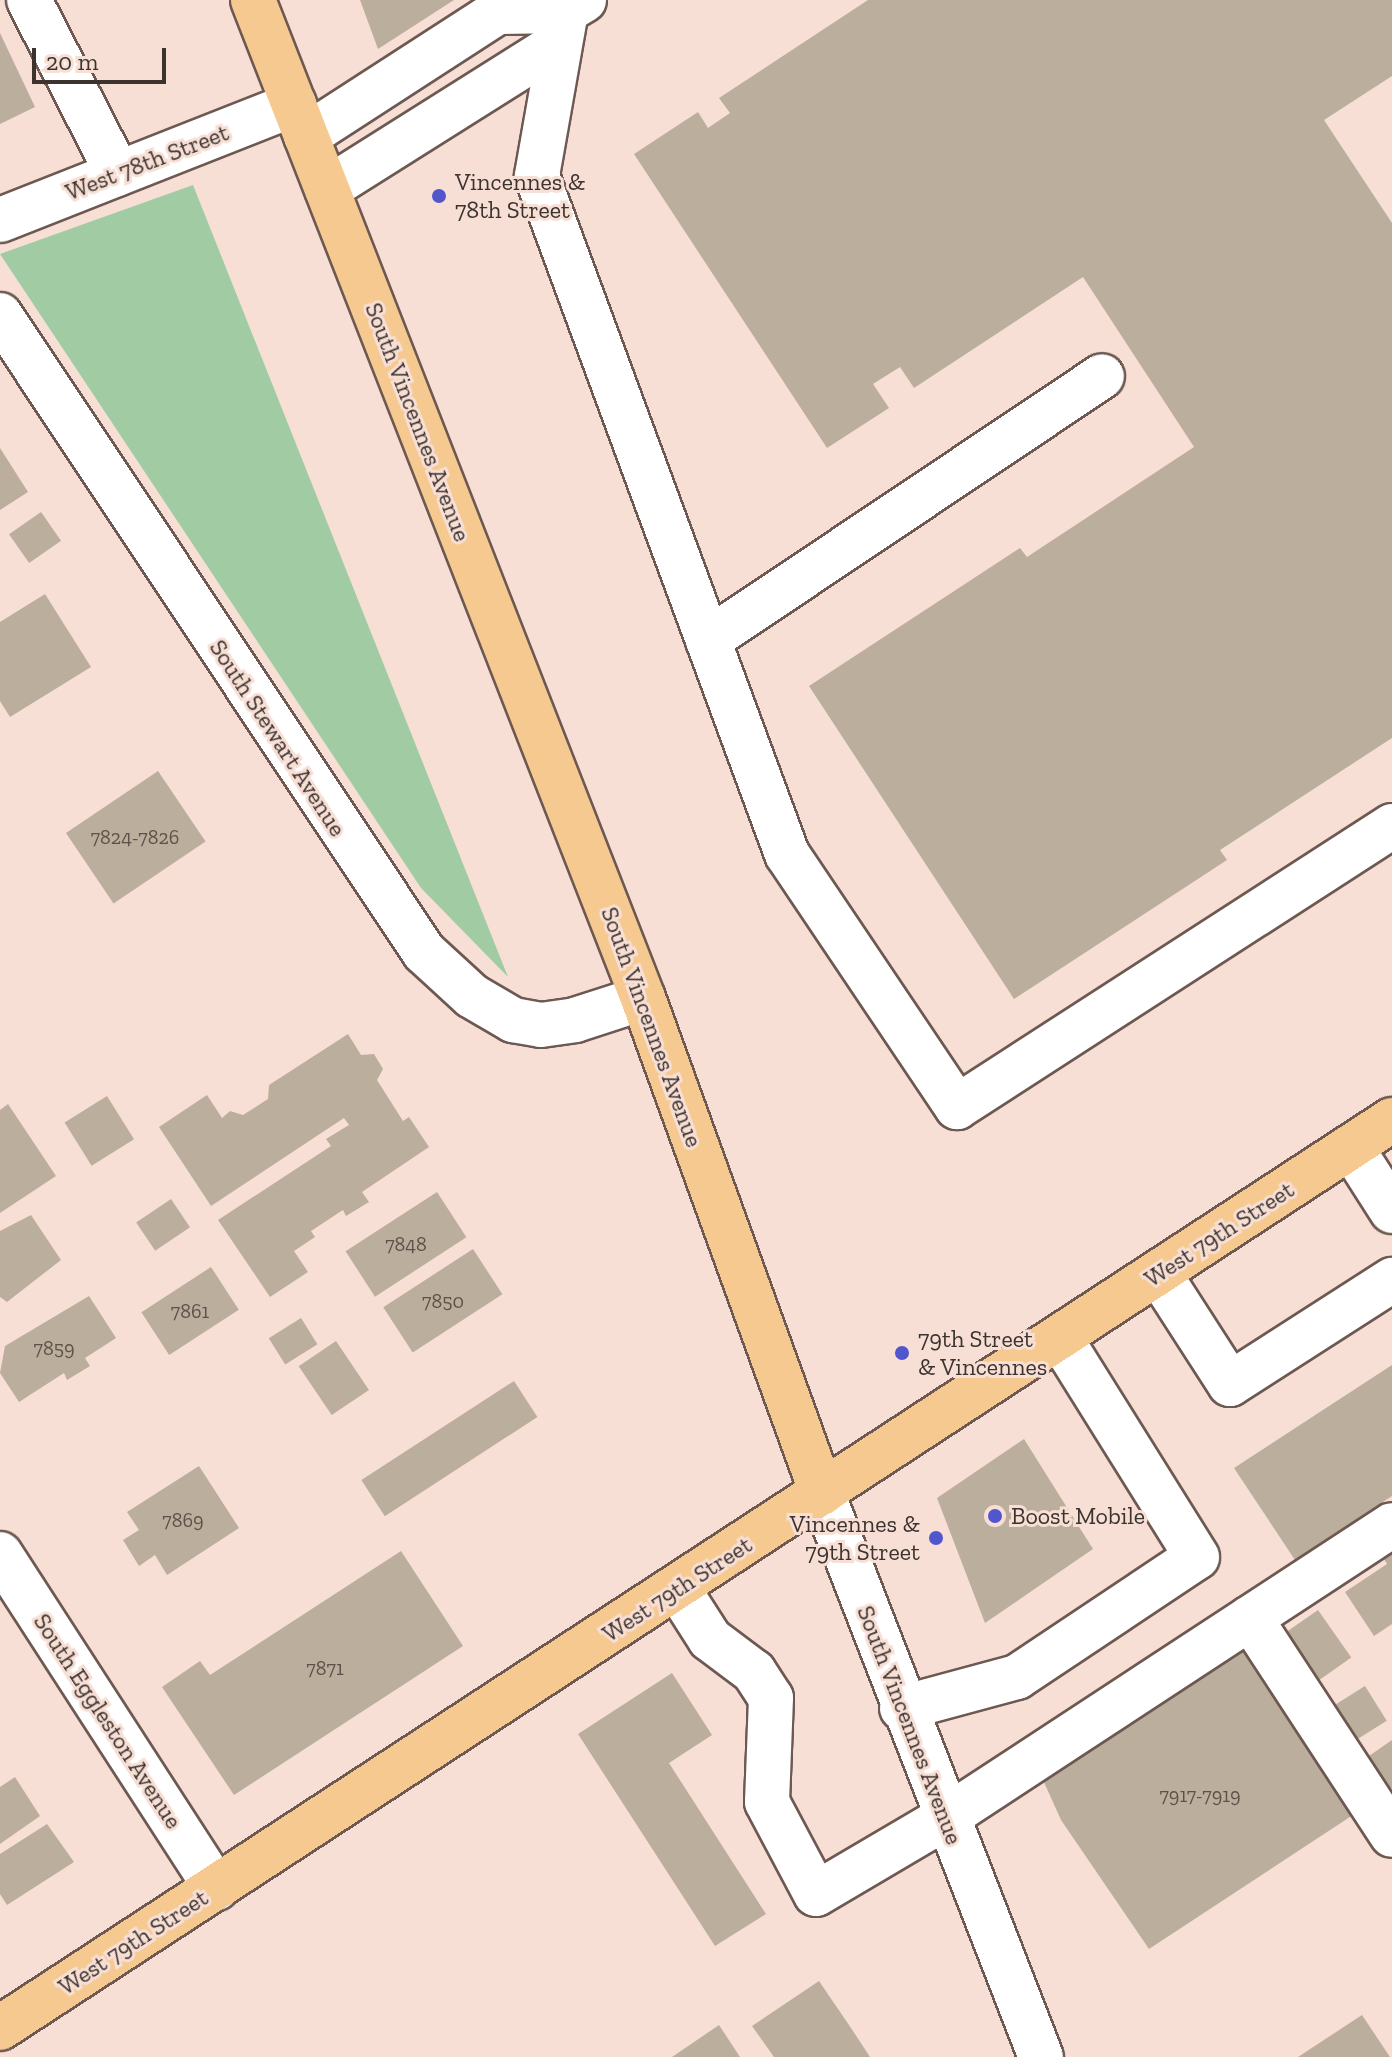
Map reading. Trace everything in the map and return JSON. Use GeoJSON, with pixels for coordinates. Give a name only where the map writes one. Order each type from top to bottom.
{"type":"FeatureCollection","features":[{"type":"Feature","properties":{"kind":"main road","name":"South Vincennes Avenue"},"geometry":{"type":"LineString","coordinates":[[253,0],[643,998],[822,1493]]}},
{"type":"Feature","properties":{"kind":"main road","name":"West 79th Street"},"geometry":{"type":"LineString","coordinates":[[0,2028],[678,1589],[1392,1120]]}},
{"type":"Feature","properties":{"kind":"street"},"geometry":{"type":"LineString","coordinates":[[29,0],[118,174]]}},
{"type":"Feature","properties":{"kind":"street","name":"West 78th Street"},"geometry":{"type":"LineString","coordinates":[[0,220],[118,174],[300,120],[498,12],[570,18]]}},
{"type":"Feature","properties":{"kind":"street"},"geometry":{"type":"LineString","coordinates":[[327,189],[570,18]]}},
{"type":"Feature","properties":{"kind":"street"},"geometry":{"type":"LineString","coordinates":[[570,18],[537,176],[787,854],[957,1107],[1392,826]]}},
{"type":"Feature","properties":{"kind":"street","name":"South Stewart Avenue"},"geometry":{"type":"LineString","coordinates":[[0,315],[389,906],[424,952],[472,996],[513,1020],[541,1025],[575,1020],[643,998]]}},
{"type":"Feature","properties":{"kind":"street"},"geometry":{"type":"LineString","coordinates":[[708,640],[1102,376]]}},
{"type":"Feature","properties":{"kind":"street"},"geometry":{"type":"LineString","coordinates":[[1351,1147],[1392,1211]]}},
{"type":"Feature","properties":{"kind":"street"},"geometry":{"type":"LineString","coordinates":[[1159,1274],[1230,1384],[1392,1280]]}},
{"type":"Feature","properties":{"kind":"street"},"geometry":{"type":"LineString","coordinates":[[902,1708],[1017,1677],[1197,1557],[1060,1338]]}},
{"type":"Feature","properties":{"kind":"street","name":"South Vincennes Avenue"},"geometry":{"type":"LineString","coordinates":[[822,1493],[902,1708],[1041,2057]]}},
{"type":"Feature","properties":{"kind":"street"},"geometry":{"type":"LineString","coordinates":[[678,1589],[710,1639],[754,1672],[771,1698],[767,1802],[816,1894],[945,1818],[1392,1525]]}},
{"type":"Feature","properties":{"kind":"street","name":"South Eggleston Avenue"},"geometry":{"type":"LineString","coordinates":[[0,1554],[216,1888]]}},
{"type":"Feature","properties":{"kind":"street"},"geometry":{"type":"LineString","coordinates":[[1250,1618],[1392,1835]]}},
{"type":"Feature","properties":{"kind":"green space"},"geometry":{"type":"Polygon","coordinates":[[[193,185],[508,977],[421,888],[0,254],[193,185]]]}},
{"type":"Feature","properties":{"kind":"building"},"geometry":{"type":"Polygon","coordinates":[[[360,0],[454,0],[378,49],[360,0]]]}},
{"type":"Feature","properties":{"kind":"building"},"geometry":{"type":"Polygon","coordinates":[[[868,0],[1392,0],[1392,76],[1324,120],[1392,223],[1392,738],[1220,850],[1227,860],[1014,999],[809,686],[1020,548],[1027,557],[1194,447],[1083,277],[914,388],[900,367],[873,384],[889,408],[827,448],[634,154],[698,112],[708,128],[730,113],[719,98],[868,0]]]}},
{"type":"Feature","properties":{"kind":"building"},"geometry":{"type":"Polygon","coordinates":[[[0,33],[35,107],[0,124],[0,33]]]}},
{"type":"Feature","properties":{"kind":"building"},"geometry":{"type":"Polygon","coordinates":[[[0,448],[28,492],[0,510],[0,448]]]}},
{"type":"Feature","properties":{"kind":"building"},"geometry":{"type":"Polygon","coordinates":[[[41,512],[61,541],[29,563],[9,534],[41,512]]]}},
{"type":"Feature","properties":{"kind":"building"},"geometry":{"type":"Polygon","coordinates":[[[45,594],[91,667],[10,717],[0,701],[0,622],[45,594]]]}},
{"type":"Feature","properties":{"kind":"building"},"geometry":{"type":"Polygon","coordinates":[[[158,771],[206,841],[114,904],[66,833],[158,771]]]}},
{"type":"Feature","properties":{"kind":"building"},"geometry":{"type":"Polygon","coordinates":[[[348,1034],[361,1055],[374,1054],[383,1069],[377,1080],[403,1121],[409,1117],[429,1147],[362,1192],[369,1202],[346,1216],[343,1210],[311,1231],[315,1237],[294,1251],[308,1272],[270,1297],[218,1220],[331,1146],[326,1139],[349,1125],[344,1118],[211,1206],[159,1127],[207,1095],[222,1118],[230,1111],[243,1115],[268,1099],[269,1085],[348,1034]]]}},
{"type":"Feature","properties":{"kind":"building"},"geometry":{"type":"Polygon","coordinates":[[[107,1096],[134,1139],[92,1166],[65,1122],[107,1096]]]}},
{"type":"Feature","properties":{"kind":"building"},"geometry":{"type":"Polygon","coordinates":[[[8,1104],[56,1176],[0,1213],[0,1110],[8,1104]]]}},
{"type":"Feature","properties":{"kind":"building"},"geometry":{"type":"Polygon","coordinates":[[[437,1192],[466,1237],[375,1297],[346,1251],[437,1192]]]}},
{"type":"Feature","properties":{"kind":"building"},"geometry":{"type":"Polygon","coordinates":[[[171,1199],[190,1227],[155,1251],[136,1222],[171,1199]]]}},
{"type":"Feature","properties":{"kind":"building"},"geometry":{"type":"Polygon","coordinates":[[[31,1215],[61,1260],[7,1302],[0,1297],[0,1231],[31,1215]]]}},
{"type":"Feature","properties":{"kind":"building"},"geometry":{"type":"Polygon","coordinates":[[[473,1249],[502,1294],[413,1353],[383,1307],[473,1249]]]}},
{"type":"Feature","properties":{"kind":"building"},"geometry":{"type":"Polygon","coordinates":[[[211,1267],[239,1310],[169,1355],[141,1312],[211,1267]]]}},
{"type":"Feature","properties":{"kind":"building"},"geometry":{"type":"Polygon","coordinates":[[[89,1296],[116,1338],[85,1358],[90,1366],[67,1380],[64,1373],[19,1402],[0,1373],[5,1346],[89,1296]]]}},
{"type":"Feature","properties":{"kind":"building"},"geometry":{"type":"Polygon","coordinates":[[[301,1318],[317,1344],[285,1364],[269,1338],[301,1318]]]}},
{"type":"Feature","properties":{"kind":"building"},"geometry":{"type":"Polygon","coordinates":[[[336,1341],[369,1390],[332,1415],[299,1366],[336,1341]]]}},
{"type":"Feature","properties":{"kind":"building"},"geometry":{"type":"Polygon","coordinates":[[[1392,1365],[1392,1496],[1295,1560],[1234,1468],[1392,1365]]]}},
{"type":"Feature","properties":{"kind":"building"},"geometry":{"type":"Polygon","coordinates":[[[514,1381],[537,1417],[385,1516],[361,1480],[514,1381]]]}},
{"type":"Feature","properties":{"kind":"building"},"geometry":{"type":"Polygon","coordinates":[[[1024,1439],[1093,1549],[985,1623],[937,1498],[1024,1439]]]}},
{"type":"Feature","properties":{"kind":"building"},"geometry":{"type":"Polygon","coordinates":[[[199,1466],[239,1528],[167,1575],[155,1555],[139,1566],[123,1540],[139,1530],[127,1512],[199,1466]]]}},
{"type":"Feature","properties":{"kind":"building"},"geometry":{"type":"Polygon","coordinates":[[[401,1551],[463,1646],[234,1795],[162,1687],[200,1661],[210,1675],[401,1551]]]}},
{"type":"Feature","properties":{"kind":"building"},"geometry":{"type":"Polygon","coordinates":[[[1392,1554],[1392,1624],[1374,1636],[1345,1592],[1387,1564],[1384,1559],[1392,1554]]]}},
{"type":"Feature","properties":{"kind":"building"},"geometry":{"type":"Polygon","coordinates":[[[1318,1610],[1351,1658],[1319,1680],[1286,1632],[1318,1610]]]}},
{"type":"Feature","properties":{"kind":"building"},"geometry":{"type":"Polygon","coordinates":[[[1242,1647],[1359,1811],[1149,1949],[1061,1820],[1043,1780],[1242,1647]]]}},
{"type":"Feature","properties":{"kind":"building"},"geometry":{"type":"Polygon","coordinates":[[[672,1673],[712,1735],[669,1763],[766,1914],[715,1946],[578,1734],[672,1673]]]}},
{"type":"Feature","properties":{"kind":"building"},"geometry":{"type":"Polygon","coordinates":[[[1365,1686],[1387,1721],[1354,1741],[1332,1707],[1365,1686]]]}},
{"type":"Feature","properties":{"kind":"building"},"geometry":{"type":"Polygon","coordinates":[[[1392,1740],[1392,1788],[1390,1789],[1369,1756],[1392,1740]]]}},
{"type":"Feature","properties":{"kind":"building"},"geometry":{"type":"Polygon","coordinates":[[[15,1777],[40,1816],[0,1844],[0,1787],[15,1777]]]}},
{"type":"Feature","properties":{"kind":"building"},"geometry":{"type":"Polygon","coordinates":[[[47,1824],[74,1862],[7,1905],[0,1894],[0,1854],[47,1824]]]}},
{"type":"Feature","properties":{"kind":"building"},"geometry":{"type":"Polygon","coordinates":[[[819,1981],[870,2057],[774,2057],[752,2026],[819,1981]]]}},
{"type":"Feature","properties":{"kind":"building"},"geometry":{"type":"Polygon","coordinates":[[[1362,2015],[1390,2057],[1298,2057],[1362,2015]]]}},
{"type":"Feature","properties":{"kind":"building"},"geometry":{"type":"Polygon","coordinates":[[[719,2025],[740,2057],[672,2057],[719,2025]]]}},
{"type":"Feature","properties":{"kind":"place","name":"Vincennes & 78th Street"},"geometry":{"type":"Point","coordinates":[439,196]}},
{"type":"Feature","properties":{"kind":"place","name":"79th Street & Vincennes"},"geometry":{"type":"Point","coordinates":[902,1353]}},
{"type":"Feature","properties":{"kind":"place","name":"Boost Mobile"},"geometry":{"type":"Point","coordinates":[995,1516]}},
{"type":"Feature","properties":{"kind":"place","name":"Vincennes & 79th Street"},"geometry":{"type":"Point","coordinates":[936,1538]}}]}
